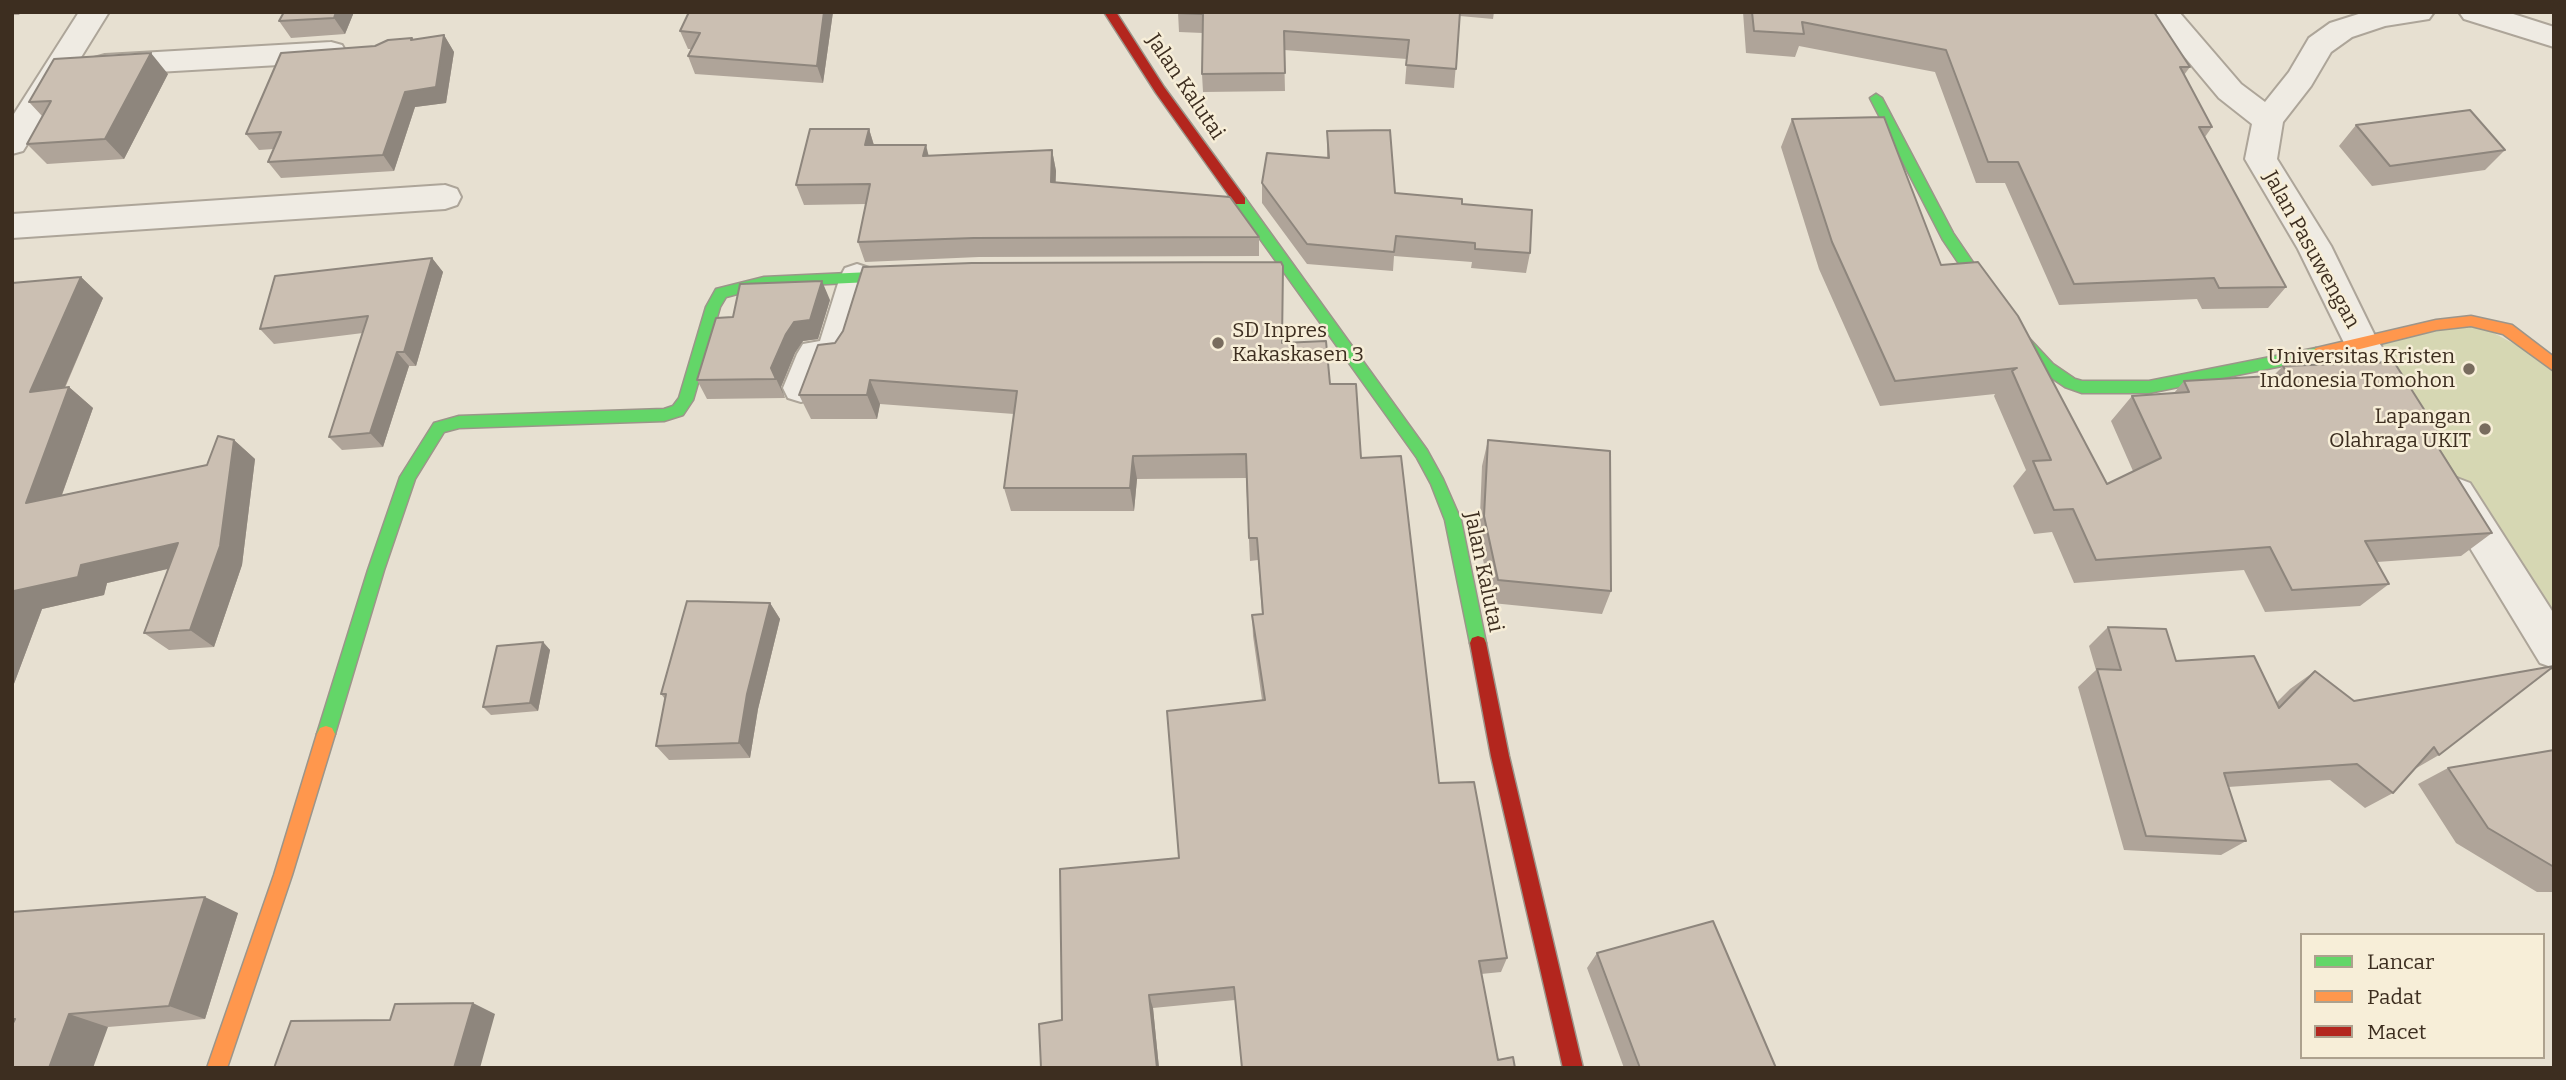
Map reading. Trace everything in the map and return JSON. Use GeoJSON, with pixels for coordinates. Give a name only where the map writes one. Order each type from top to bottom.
{"type":"FeatureCollection","features":[{"type":"Feature","properties":{"kind":"street"},"geometry":{"type":"LineString","coordinates":[[12,143],[27,99],[61,67],[94,12]]}},
{"type":"Feature","properties":{"kind":"street","name":"Jalan Kalutai"},"geometry":{"type":"LineString","coordinates":[[1110,12],[1283,272],[1422,454],[1438,483],[1453,520],[1500,756],[1573,1068]]}},
{"type":"Feature","properties":{"kind":"street"},"geometry":{"type":"LineString","coordinates":[[2162,12],[2230,91],[2268,120]]}},
{"type":"Feature","properties":{"kind":"street","name":"Jalan Pasuwengan"},"geometry":{"type":"LineString","coordinates":[[2419,12],[2382,17],[2341,30],[2320,45],[2300,79],[2268,120],[2261,159],[2314,246],[2362,345],[2420,435]]}},
{"type":"Feature","properties":{"kind":"street"},"geometry":{"type":"LineString","coordinates":[[2474,12],[2554,37]]}},
{"type":"Feature","properties":{"kind":"street"},"geometry":{"type":"LineString","coordinates":[[61,67],[358,51]]}},
{"type":"Feature","properties":{"kind":"street"},"geometry":{"type":"LineString","coordinates":[[1876,98],[1948,236],[2008,325],[2048,368],[2070,383],[2082,387],[2149,387],[2362,345],[2436,324],[2471,321],[2507,329],[2554,365]]}},
{"type":"Feature","properties":{"kind":"street"},"geometry":{"type":"LineString","coordinates":[[12,226],[445,197]]}},
{"type":"Feature","properties":{"kind":"street"},"geometry":{"type":"LineString","coordinates":[[217,1068],[282,876],[376,570],[404,488],[428,441],[439,427],[458,422],[664,415],[678,411],[686,400],[713,307],[721,293],[764,282],[925,275]]}},
{"type":"Feature","properties":{"kind":"street"},"geometry":{"type":"LineString","coordinates":[[801,388],[815,354],[833,355],[857,277]]}},
{"type":"Feature","properties":{"kind":"street"},"geometry":{"type":"LineString","coordinates":[[2441,469],[2554,650]]}},
{"type":"Feature","properties":{"kind":"green space","name":"Lapangan Olahraga UKIT"},"geometry":{"type":"Polygon","coordinates":[[[2471,321],[2554,365],[2554,650],[2362,345],[2471,321]]]}},
{"type":"Feature","properties":{"kind":"building"},"geometry":{"type":"Polygon","coordinates":[[[284,12],[336,12],[334,18],[279,21],[284,12]]]}},
{"type":"Feature","properties":{"kind":"building"},"geometry":{"type":"Polygon","coordinates":[[[689,12],[824,12],[817,66],[688,56],[700,33],[680,31],[689,12]]]}},
{"type":"Feature","properties":{"kind":"building"},"geometry":{"type":"Polygon","coordinates":[[[1178,12],[1460,12],[1456,69],[1406,65],[1409,40],[1284,31],[1285,73],[1202,74],[1203,14],[1178,12]]]}},
{"type":"Feature","properties":{"kind":"building"},"geometry":{"type":"Polygon","coordinates":[[[1752,12],[2154,12],[2190,67],[2180,67],[2212,127],[2199,127],[2286,287],[2219,288],[2214,278],[2074,284],[2018,162],[1988,162],[1946,50],[1802,22],[1804,34],[1754,31],[1752,12]]]}},
{"type":"Feature","properties":{"kind":"building"},"geometry":{"type":"Polygon","coordinates":[[[444,35],[436,87],[405,92],[383,155],[268,162],[281,132],[246,134],[281,53],[375,46],[388,40],[444,35]]]}},
{"type":"Feature","properties":{"kind":"building"},"geometry":{"type":"Polygon","coordinates":[[[151,53],[105,139],[27,144],[51,101],[29,102],[54,59],[151,53]]]}},
{"type":"Feature","properties":{"kind":"building"},"geometry":{"type":"Polygon","coordinates":[[[2470,110],[2505,150],[2390,166],[2356,125],[2470,110]]]}},
{"type":"Feature","properties":{"kind":"building"},"geometry":{"type":"Polygon","coordinates":[[[1884,117],[1941,265],[1978,262],[2018,316],[2107,484],[2161,458],[2132,396],[2189,392],[2184,381],[2288,375],[2283,366],[2394,362],[2446,444],[2436,444],[2492,533],[2365,541],[2389,584],[2292,590],[2270,547],[2096,560],[2073,509],[2054,510],[2033,461],[2051,460],[2012,371],[2017,368],[1895,381],[1832,242],[1792,119],[1884,117]]]}},
{"type":"Feature","properties":{"kind":"building"},"geometry":{"type":"Polygon","coordinates":[[[810,129],[869,129],[865,145],[926,145],[923,156],[1052,150],[1051,182],[1230,197],[1259,237],[974,238],[858,242],[870,184],[796,185],[810,129]]]}},
{"type":"Feature","properties":{"kind":"building"},"geometry":{"type":"Polygon","coordinates":[[[1390,130],[1395,193],[1462,199],[1462,204],[1532,210],[1530,253],[1475,249],[1475,243],[1396,236],[1394,252],[1307,244],[1262,183],[1267,153],[1329,158],[1327,131],[1390,130]]]}},
{"type":"Feature","properties":{"kind":"building"},"geometry":{"type":"Polygon","coordinates":[[[432,258],[404,352],[397,352],[370,433],[329,437],[368,316],[260,329],[275,276],[432,258]]]}},
{"type":"Feature","properties":{"kind":"building"},"geometry":{"type":"Polygon","coordinates":[[[1281,262],[1282,343],[1326,341],[1330,384],[1356,384],[1361,458],[1401,456],[1439,783],[1474,782],[1507,958],[1479,961],[1498,1060],[1513,1057],[1515,1068],[1242,1068],[1234,987],[1149,995],[1157,1068],[1041,1068],[1039,1024],[1062,1020],[1060,869],[1179,858],[1167,711],[1265,700],[1252,615],[1263,614],[1257,538],[1249,538],[1246,454],[1133,456],[1130,488],[1004,488],[1017,391],[870,380],[867,395],[799,395],[818,345],[835,343],[843,331],[863,267],[972,263],[1281,262]]]}},
{"type":"Feature","properties":{"kind":"building"},"geometry":{"type":"Polygon","coordinates":[[[81,277],[30,392],[69,387],[26,503],[207,465],[218,436],[234,440],[220,546],[190,630],[144,633],[178,543],[81,565],[78,577],[14,591],[12,596],[12,283],[81,277]]]}},
{"type":"Feature","properties":{"kind":"building"},"geometry":{"type":"Polygon","coordinates":[[[822,281],[810,320],[794,322],[786,334],[771,368],[776,379],[697,380],[716,318],[733,317],[740,284],[822,281]]]}},
{"type":"Feature","properties":{"kind":"building"},"geometry":{"type":"Polygon","coordinates":[[[1488,440],[1610,451],[1611,591],[1498,580],[1484,516],[1488,440]]]}},
{"type":"Feature","properties":{"kind":"building"},"geometry":{"type":"Polygon","coordinates":[[[687,601],[770,603],[747,694],[739,743],[656,746],[666,694],[661,694],[687,601]]]}},
{"type":"Feature","properties":{"kind":"building"},"geometry":{"type":"Polygon","coordinates":[[[2108,627],[2166,629],[2176,661],[2254,656],[2279,708],[2315,671],[2354,701],[2554,666],[2439,755],[2434,747],[2393,793],[2357,764],[2224,773],[2246,841],[2146,836],[2097,669],[2121,670],[2108,627]]]}},
{"type":"Feature","properties":{"kind":"building"},"geometry":{"type":"Polygon","coordinates":[[[543,642],[530,703],[483,707],[497,646],[543,642]]]}},
{"type":"Feature","properties":{"kind":"building"},"geometry":{"type":"Polygon","coordinates":[[[2554,750],[2554,867],[2488,828],[2448,768],[2554,750]]]}},
{"type":"Feature","properties":{"kind":"building"},"geometry":{"type":"Polygon","coordinates":[[[205,897],[169,1006],[69,1014],[49,1068],[12,1068],[12,1025],[15,1019],[12,1019],[12,912],[205,897]]]}},
{"type":"Feature","properties":{"kind":"building"},"geometry":{"type":"Polygon","coordinates":[[[1713,921],[1776,1068],[1640,1068],[1597,953],[1713,921]]]}},
{"type":"Feature","properties":{"kind":"building"},"geometry":{"type":"Polygon","coordinates":[[[473,1003],[454,1068],[274,1068],[291,1021],[390,1020],[395,1004],[473,1003]]]}},
{"type":"Feature","properties":{"kind":"traffic: fast"},"geometry":{"type":"LineString","coordinates":[[1876,98],[1948,236],[2008,325],[2048,368],[2070,383],[2082,387],[2149,387],[2316,354]]}},
{"type":"Feature","properties":{"kind":"traffic: fast"},"geometry":{"type":"LineString","coordinates":[[1240,201],[1422,454],[1438,483],[1453,520],[1478,643]]}},
{"type":"Feature","properties":{"kind":"traffic: fast"},"geometry":{"type":"LineString","coordinates":[[326,734],[376,570],[408,477],[439,427],[459,422],[664,415],[678,411],[686,400],[713,307],[721,293],[764,282],[913,275]]}},
{"type":"Feature","properties":{"kind":"traffic: slow"},"geometry":{"type":"LineString","coordinates":[[2316,354],[2436,325],[2471,321],[2507,329],[2554,365]]}},
{"type":"Feature","properties":{"kind":"traffic: slow"},"geometry":{"type":"LineString","coordinates":[[217,1068],[283,875],[326,734]]}},
{"type":"Feature","properties":{"kind":"traffic: jam"},"geometry":{"type":"LineString","coordinates":[[1110,12],[1160,90],[1240,201]]}},
{"type":"Feature","properties":{"kind":"traffic: jam"},"geometry":{"type":"LineString","coordinates":[[1478,643],[1500,756],[1573,1068]]}},
{"type":"Feature","properties":{"kind":"place","name":"SD Inpres Kakaskasen 3"},"geometry":{"type":"Point","coordinates":[1218,343]}},
{"type":"Feature","properties":{"kind":"place","name":"Universitas Kristen Indonesia Tomohon"},"geometry":{"type":"Point","coordinates":[2469,369]}},
{"type":"Feature","properties":{"kind":"place","name":"Lapangan Olahraga UKIT"},"geometry":{"type":"Point","coordinates":[2485,429]}}]}
